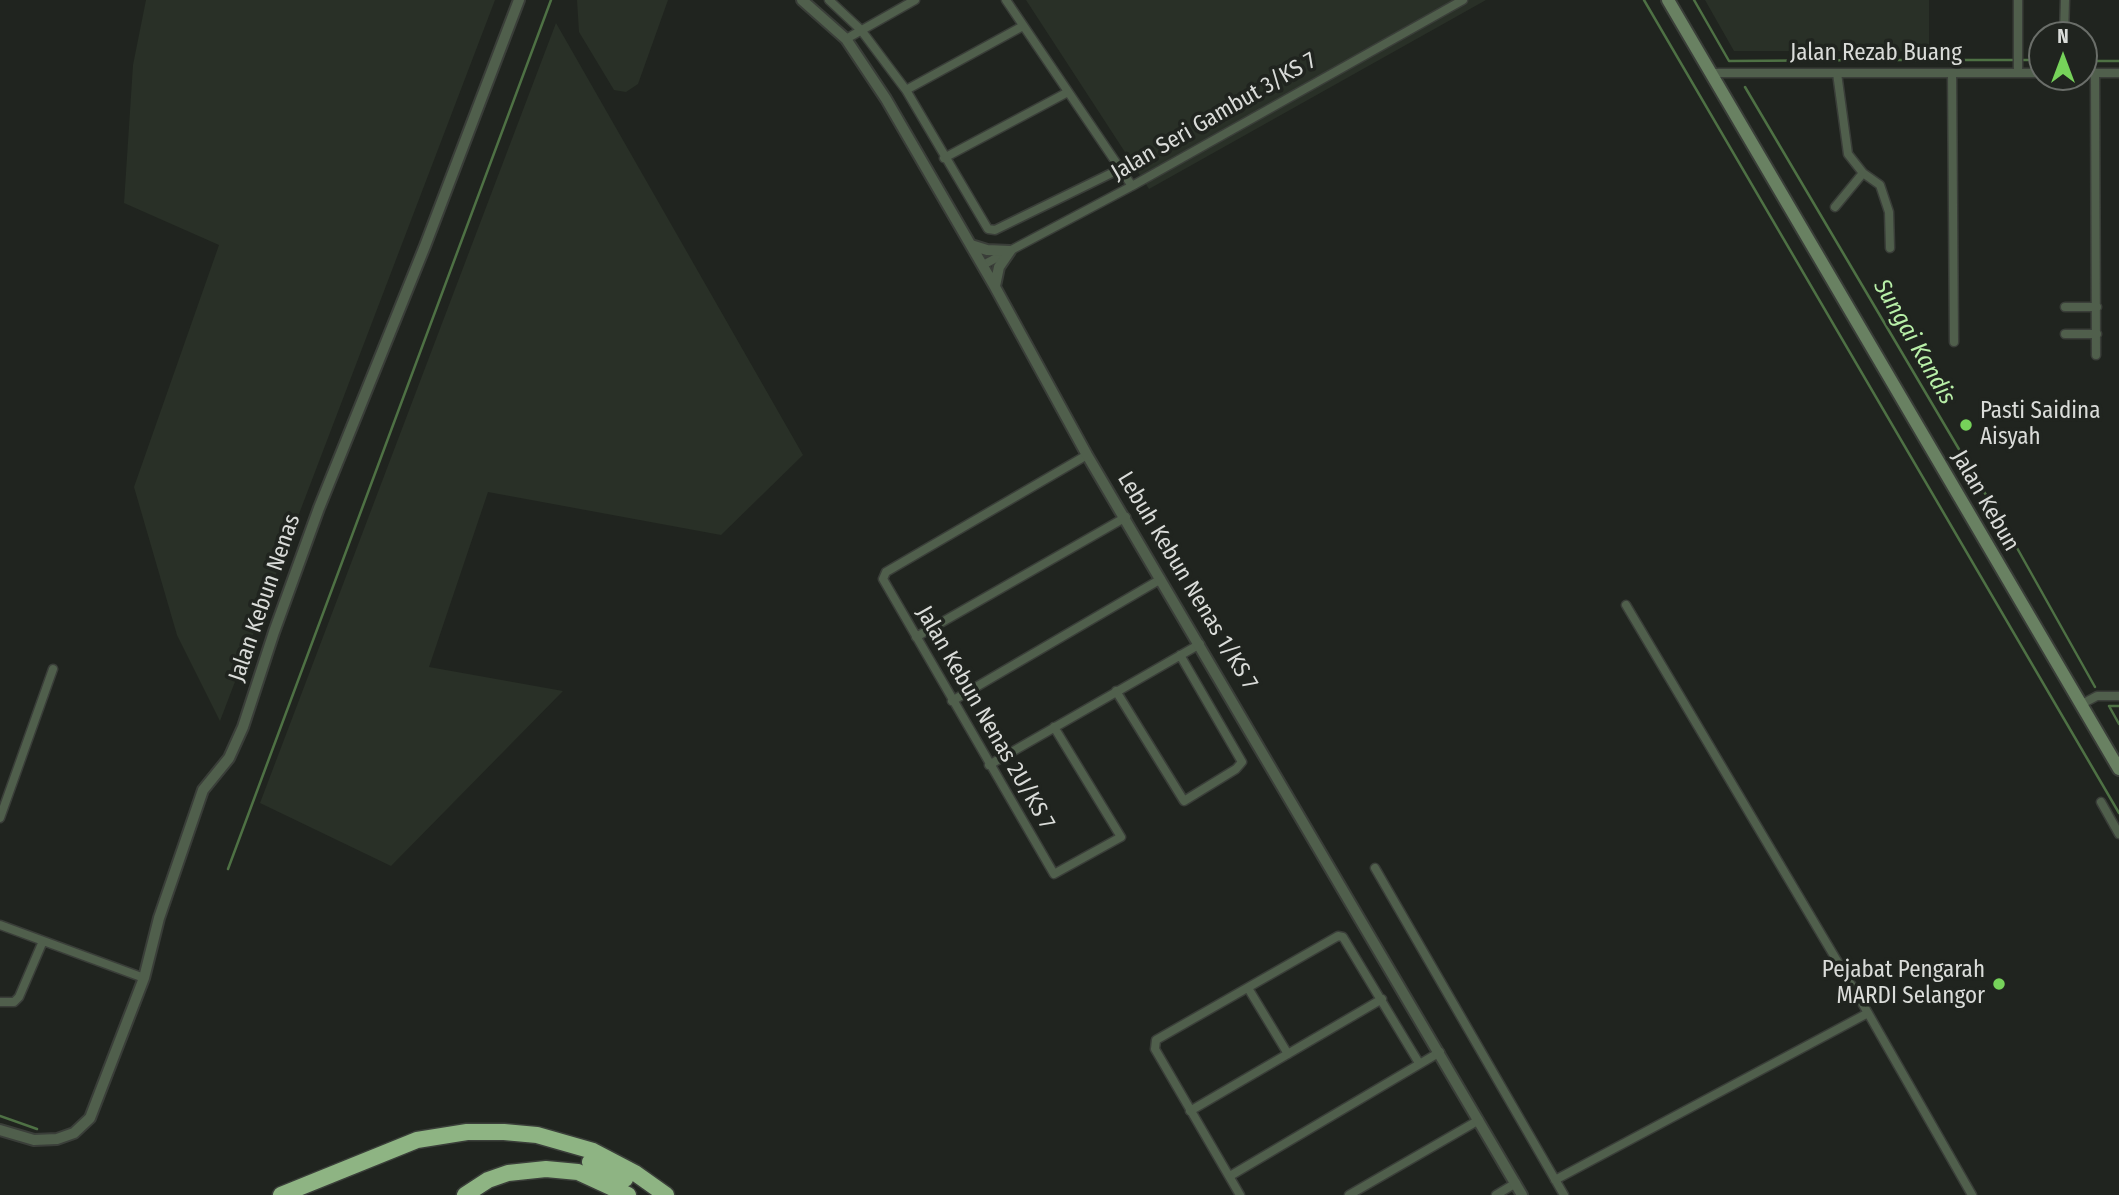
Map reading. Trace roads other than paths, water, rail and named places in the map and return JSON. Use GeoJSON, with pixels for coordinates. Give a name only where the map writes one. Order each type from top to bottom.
{"type":"FeatureCollection","features":[{"type":"Feature","properties":{"kind":"highway"},"geometry":{"type":"LineString","coordinates":[[281,1195],[393,1147],[443,1135],[523,1133],[593,1151],[635,1173],[666,1195]]}},
{"type":"Feature","properties":{"kind":"highway"},"geometry":{"type":"LineString","coordinates":[[590,1162],[650,1195]]}},
{"type":"Feature","properties":{"kind":"highway"},"geometry":{"type":"LineString","coordinates":[[465,1195],[488,1180],[509,1173],[546,1169],[578,1172],[628,1195]]}},
{"type":"Feature","properties":{"kind":"main road","name":"Jalan Kebun"},"geometry":{"type":"LineString","coordinates":[[1668,0],[2119,769]]}},
{"type":"Feature","properties":{"kind":"street","name":"Jalan Kebun Nenas"},"geometry":{"type":"LineString","coordinates":[[0,1130],[34,1140],[57,1139],[74,1133],[90,1118],[144,978],[159,918],[203,790],[229,758],[243,727],[319,508],[458,161],[519,0]]}},
{"type":"Feature","properties":{"kind":"street","name":"Lebuh Kebun Nenas 1/KS 7"},"geometry":{"type":"LineString","coordinates":[[802,0],[846,39],[886,99],[995,286],[1087,454],[1522,1195]]}},
{"type":"Feature","properties":{"kind":"street"},"geometry":{"type":"LineString","coordinates":[[829,0],[860,30],[906,90],[988,229],[995,230],[1120,169]]}},
{"type":"Feature","properties":{"kind":"street"},"geometry":{"type":"LineString","coordinates":[[846,39],[915,0]]}},
{"type":"Feature","properties":{"kind":"street"},"geometry":{"type":"LineString","coordinates":[[1006,0],[1132,186]]}},
{"type":"Feature","properties":{"kind":"street","name":"Jalan Seri Gambut 3/KS 7"},"geometry":{"type":"LineString","coordinates":[[983,265],[1132,186],[1463,0]]}},
{"type":"Feature","properties":{"kind":"street"},"geometry":{"type":"LineString","coordinates":[[2018,0],[2018,70]]}},
{"type":"Feature","properties":{"kind":"street"},"geometry":{"type":"LineString","coordinates":[[2065,21],[2066,0]]}},
{"type":"Feature","properties":{"kind":"street"},"geometry":{"type":"LineString","coordinates":[[906,90],[1023,26]]}},
{"type":"Feature","properties":{"kind":"street","name":"Jalan Rezab Buang"},"geometry":{"type":"LineString","coordinates":[[1711,73],[2028,71]]}},
{"type":"Feature","properties":{"kind":"street"},"geometry":{"type":"LineString","coordinates":[[1837,73],[1848,154],[1863,173],[1880,185],[1889,212],[1890,248]]}},
{"type":"Feature","properties":{"kind":"street"},"geometry":{"type":"LineString","coordinates":[[1952,73],[1954,342]]}},
{"type":"Feature","properties":{"kind":"street"},"geometry":{"type":"LineString","coordinates":[[2098,73],[2119,73]]}},
{"type":"Feature","properties":{"kind":"street"},"geometry":{"type":"LineString","coordinates":[[2095,91],[2096,355]]}},
{"type":"Feature","properties":{"kind":"street"},"geometry":{"type":"LineString","coordinates":[[944,158],[1068,92]]}},
{"type":"Feature","properties":{"kind":"street"},"geometry":{"type":"LineString","coordinates":[[1835,207],[1863,173]]}},
{"type":"Feature","properties":{"kind":"street"},"geometry":{"type":"LineString","coordinates":[[971,245],[987,250],[1010,251]]}},
{"type":"Feature","properties":{"kind":"street"},"geometry":{"type":"LineString","coordinates":[[995,286],[999,267],[1010,251]]}},
{"type":"Feature","properties":{"kind":"street"},"geometry":{"type":"LineString","coordinates":[[2065,307],[2097,307]]}},
{"type":"Feature","properties":{"kind":"street"},"geometry":{"type":"LineString","coordinates":[[2065,334],[2096,334]]}},
{"type":"Feature","properties":{"kind":"street","name":"Jalan Kebun Nenas 2U/KS 7"},"geometry":{"type":"LineString","coordinates":[[1054,727],[1122,837],[1059,873],[1052,873],[952,701],[883,575],[1087,454]]}},
{"type":"Feature","properties":{"kind":"street"},"geometry":{"type":"LineString","coordinates":[[916,637],[1126,517]]}},
{"type":"Feature","properties":{"kind":"street"},"geometry":{"type":"LineString","coordinates":[[952,701],[1161,579]]}},
{"type":"Feature","properties":{"kind":"street"},"geometry":{"type":"LineString","coordinates":[[1626,605],[1868,1013],[1972,1195]]}},
{"type":"Feature","properties":{"kind":"street"},"geometry":{"type":"LineString","coordinates":[[989,765],[1200,644]]}},
{"type":"Feature","properties":{"kind":"street"},"geometry":{"type":"LineString","coordinates":[[1116,691],[1184,801],[1236,769],[1241,765],[1241,759],[1180,655]]}},
{"type":"Feature","properties":{"kind":"street"},"geometry":{"type":"LineString","coordinates":[[0,818],[53,669]]}},
{"type":"Feature","properties":{"kind":"street"},"geometry":{"type":"LineString","coordinates":[[2081,705],[2097,696],[2119,696]]}},
{"type":"Feature","properties":{"kind":"street"},"geometry":{"type":"LineString","coordinates":[[2101,802],[2119,834]]}},
{"type":"Feature","properties":{"kind":"street"},"geometry":{"type":"LineString","coordinates":[[1375,868],[1563,1195]]}},
{"type":"Feature","properties":{"kind":"street"},"geometry":{"type":"LineString","coordinates":[[0,925],[144,978]]}},
{"type":"Feature","properties":{"kind":"street"},"geometry":{"type":"LineString","coordinates":[[1240,1195],[1155,1049],[1156,1040],[1338,936],[1343,937],[1419,1063]]}},
{"type":"Feature","properties":{"kind":"street"},"geometry":{"type":"LineString","coordinates":[[0,1002],[13,1002],[19,997],[43,940]]}},
{"type":"Feature","properties":{"kind":"street"},"geometry":{"type":"LineString","coordinates":[[1248,988],[1287,1054]]}},
{"type":"Feature","properties":{"kind":"street"},"geometry":{"type":"LineString","coordinates":[[1190,1111],[1382,999]]}},
{"type":"Feature","properties":{"kind":"street"},"geometry":{"type":"LineString","coordinates":[[1555,1180],[1868,1013]]}},
{"type":"Feature","properties":{"kind":"street"},"geometry":{"type":"LineString","coordinates":[[1230,1176],[1440,1052]]}},
{"type":"Feature","properties":{"kind":"street"},"geometry":{"type":"LineString","coordinates":[[1349,1195],[1479,1120]]}},
{"type":"Feature","properties":{"kind":"street"},"geometry":{"type":"LineString","coordinates":[[1496,1195],[1516,1184]]}},
{"type":"Feature","properties":{"kind":"waterway"},"geometry":{"type":"LineString","coordinates":[[228,869],[551,0]]}},
{"type":"Feature","properties":{"kind":"waterway"},"geometry":{"type":"LineString","coordinates":[[1644,0],[2119,813]]}},
{"type":"Feature","properties":{"kind":"waterway"},"geometry":{"type":"LineString","coordinates":[[1694,0],[1729,61],[1874,60]]}},
{"type":"Feature","properties":{"kind":"waterway"},"geometry":{"type":"LineString","coordinates":[[1889,60],[2028,60]]}},
{"type":"Feature","properties":{"kind":"waterway"},"geometry":{"type":"LineString","coordinates":[[2098,61],[2119,61]]}},
{"type":"Feature","properties":{"kind":"waterway","name":"Sungai Kandis"},"geometry":{"type":"LineString","coordinates":[[1745,87],[2012,539],[2095,687]]}},
{"type":"Feature","properties":{"kind":"waterway","name":"Sungai Kandis"},"geometry":{"type":"LineString","coordinates":[[2109,706],[2119,724]]}},
{"type":"Feature","properties":{"kind":"waterway"},"geometry":{"type":"LineString","coordinates":[[2109,706],[2119,706]]}},
{"type":"Feature","properties":{"kind":"waterway"},"geometry":{"type":"LineString","coordinates":[[0,1116],[37,1129]]}},
{"type":"Feature","properties":{"kind":"place","name":"Pasti Saidina Aisyah"},"geometry":{"type":"Point","coordinates":[1966,425]}},
{"type":"Feature","properties":{"kind":"place","name":"Pejabat Pengarah MARDI Selangor"},"geometry":{"type":"Point","coordinates":[1999,984]}}]}
